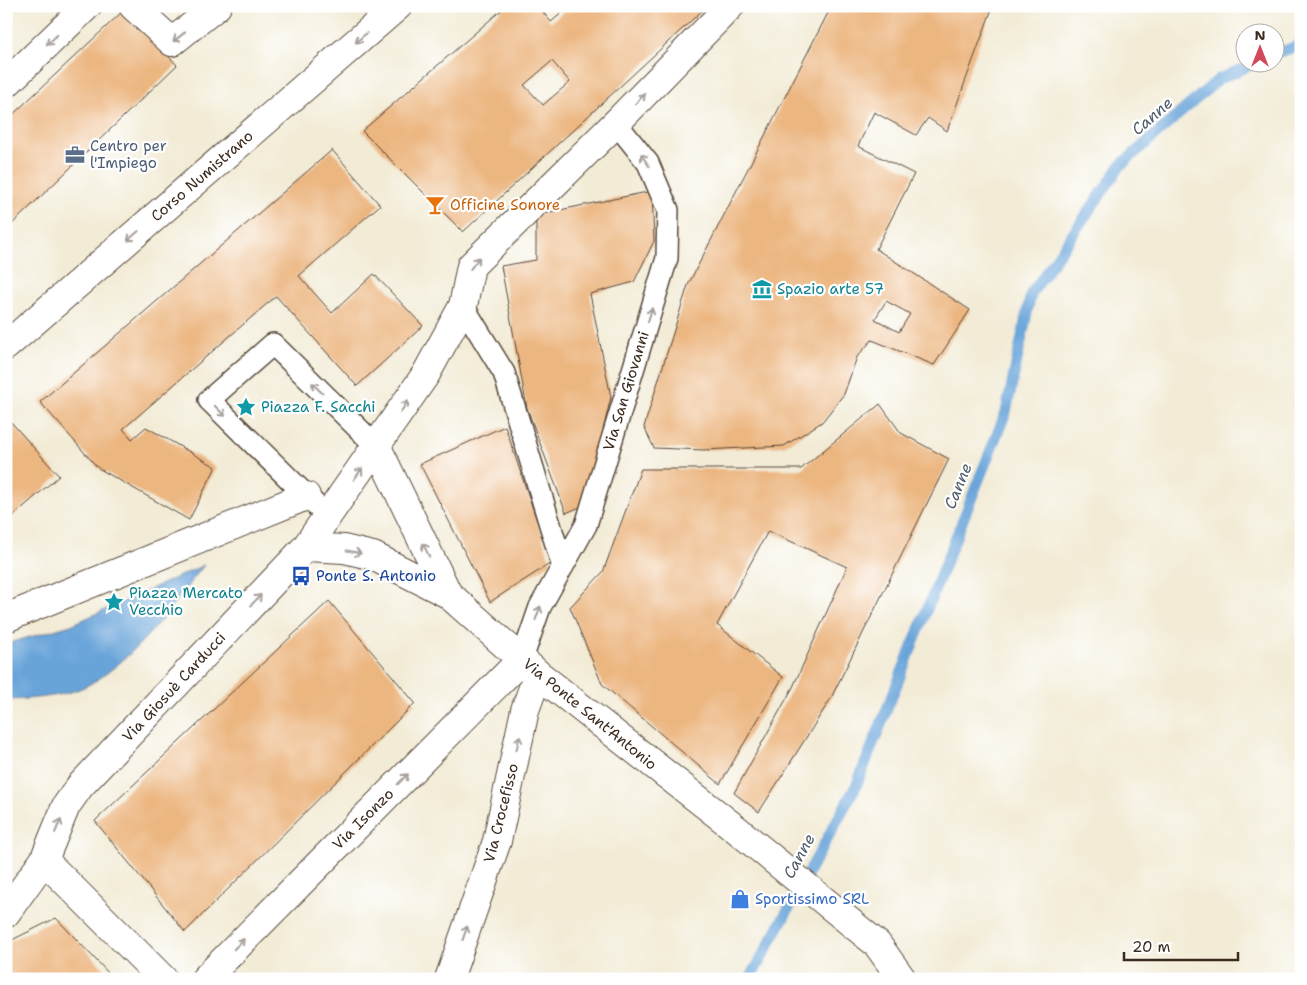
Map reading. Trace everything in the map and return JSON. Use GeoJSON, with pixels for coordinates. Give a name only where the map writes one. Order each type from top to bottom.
{"type":"FeatureCollection","features":[{"type":"Feature","properties":{"kind":"street"},"geometry":{"type":"LineString","coordinates":[[6,84],[87,6]]}},
{"type":"Feature","properties":{"kind":"street"},"geometry":{"type":"LineString","coordinates":[[134,6],[172,42],[217,6]]}},
{"type":"Feature","properties":{"kind":"street","name":"Corso Numistrano"},"geometry":{"type":"LineString","coordinates":[[6,346],[398,6]]}},
{"type":"Feature","properties":{"kind":"street","name":"Via Giosuè Carducci"},"geometry":{"type":"LineString","coordinates":[[6,913],[44,860],[66,806],[80,786],[306,547],[426,374],[463,306],[471,266],[616,123],[730,6]]}},
{"type":"Feature","properties":{"kind":"street"},"geometry":{"type":"LineString","coordinates":[[377,447],[448,594]]}},
{"type":"Feature","properties":{"kind":"street"},"geometry":{"type":"LineString","coordinates":[[6,618],[306,496]]}},
{"type":"Feature","properties":{"kind":"street"},"geometry":{"type":"LineString","coordinates":[[306,547],[344,549],[373,556],[448,594]]}},
{"type":"Feature","properties":{"kind":"street","name":"Via Ponte Sant'Antonio"},"geometry":{"type":"LineString","coordinates":[[448,594],[530,667],[736,829],[878,944],[902,979]]}},
{"type":"Feature","properties":{"kind":"street","name":"Via Isonzo"},"geometry":{"type":"LineString","coordinates":[[205,979],[530,667]]}},
{"type":"Feature","properties":{"kind":"street","name":"Via Crocefisso"},"geometry":{"type":"LineString","coordinates":[[449,979],[497,841],[526,710],[530,667]]}},
{"type":"Feature","properties":{"kind":"street"},"geometry":{"type":"LineString","coordinates":[[44,860],[163,979]]}},
{"type":"Feature","properties":{"kind":"lane","name":"Via San Giovanni"},"geometry":{"type":"LineString","coordinates":[[530,667],[540,607],[562,564],[586,525],[667,258],[668,210],[648,163],[616,123]]}},
{"type":"Feature","properties":{"kind":"lane"},"geometry":{"type":"LineString","coordinates":[[463,306],[504,373],[562,564]]}},
{"type":"Feature","properties":{"kind":"lane"},"geometry":{"type":"LineString","coordinates":[[327,516],[209,400],[273,344],[377,447]]}},
{"type":"Feature","properties":{"kind":"water"},"geometry":{"type":"Polygon","coordinates":[[[204,565],[138,646],[107,673],[90,684],[72,692],[11,700],[6,698],[6,644],[71,625],[204,565]]]}},
{"type":"Feature","properties":{"kind":"building"},"geometry":{"type":"Polygon","coordinates":[[[506,6],[538,6],[551,22],[570,6],[707,6],[463,232],[362,131],[506,6]],[[552,61],[524,85],[543,105],[570,82],[552,61]]]}},
{"type":"Feature","properties":{"kind":"building"},"geometry":{"type":"Polygon","coordinates":[[[824,6],[993,6],[947,131],[928,118],[916,135],[874,112],[858,146],[914,174],[876,249],[970,310],[934,365],[872,340],[857,357],[844,394],[822,422],[784,446],[704,450],[654,448],[644,427],[688,285],[829,11],[823,8],[824,6]],[[886,301],[875,319],[899,332],[910,314],[886,301]]]}},
{"type":"Feature","properties":{"kind":"building"},"geometry":{"type":"Polygon","coordinates":[[[124,10],[177,65],[6,230],[6,121],[124,10]]]}},
{"type":"Feature","properties":{"kind":"building"},"geometry":{"type":"Polygon","coordinates":[[[332,150],[380,205],[299,276],[332,313],[374,274],[423,326],[357,386],[276,296],[123,429],[132,439],[146,427],[216,467],[189,520],[98,468],[40,402],[332,150]]]}},
{"type":"Feature","properties":{"kind":"building"},"geometry":{"type":"Polygon","coordinates":[[[652,191],[654,241],[634,282],[590,294],[611,397],[585,505],[566,513],[527,408],[501,266],[536,260],[536,215],[652,191]]]}},
{"type":"Feature","properties":{"kind":"building"},"geometry":{"type":"Polygon","coordinates":[[[880,404],[901,433],[949,459],[830,700],[759,812],[734,793],[793,687],[847,567],[768,531],[717,625],[783,677],[720,784],[602,684],[570,607],[603,572],[641,469],[801,469],[880,404]]]}},
{"type":"Feature","properties":{"kind":"building"},"geometry":{"type":"Polygon","coordinates":[[[11,422],[59,476],[6,522],[6,427],[11,422]]]}},
{"type":"Feature","properties":{"kind":"building"},"geometry":{"type":"Polygon","coordinates":[[[505,426],[551,563],[490,602],[420,464],[505,426]]]}},
{"type":"Feature","properties":{"kind":"building"},"geometry":{"type":"Polygon","coordinates":[[[329,601],[415,703],[185,932],[95,821],[329,601]]]}},
{"type":"Feature","properties":{"kind":"building"},"geometry":{"type":"Polygon","coordinates":[[[56,918],[114,979],[6,979],[6,943],[56,918]]]}},
{"type":"Feature","properties":{"kind":"waterway","name":"Canne"},"geometry":{"type":"LineString","coordinates":[[1284,51],[1301,44]]}},
{"type":"Feature","properties":{"kind":"waterway","name":"Canne"},"geometry":{"type":"LineString","coordinates":[[750,979],[857,784],[1006,412],[1031,294],[1121,165],[1219,79],[1235,72]]}},
{"type":"Feature","properties":{"kind":"place","name":"Centro per l'Impiego"},"geometry":{"type":"Point","coordinates":[75,155]}},
{"type":"Feature","properties":{"kind":"place","name":"Officine Sonore"},"geometry":{"type":"Point","coordinates":[435,205]}},
{"type":"Feature","properties":{"kind":"place","name":"Spazio arte 57"},"geometry":{"type":"Point","coordinates":[762,289]}},
{"type":"Feature","properties":{"kind":"place","name":"Piazza F. Sacchi"},"geometry":{"type":"Point","coordinates":[246,407]}},
{"type":"Feature","properties":{"kind":"place","name":"Ponte S. Antonio"},"geometry":{"type":"Point","coordinates":[301,576]}},
{"type":"Feature","properties":{"kind":"place","name":"Piazza Mercato Vecchio"},"geometry":{"type":"Point","coordinates":[114,602]}},
{"type":"Feature","properties":{"kind":"place","name":"Sportissimo SRL"},"geometry":{"type":"Point","coordinates":[740,899]}}]}
